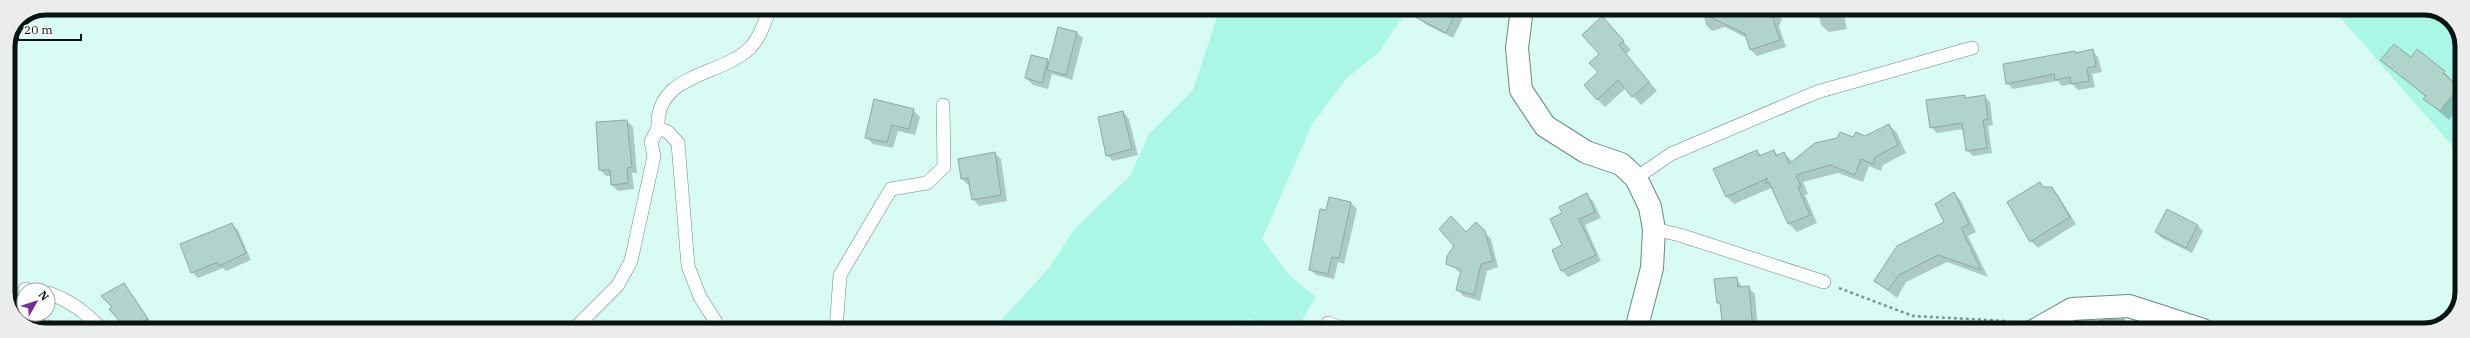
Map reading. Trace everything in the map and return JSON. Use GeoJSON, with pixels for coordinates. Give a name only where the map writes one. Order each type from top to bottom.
{"type":"FeatureCollection","features":[{"type":"Feature","properties":{"kind":"street"},"geometry":{"type":"LineString","coordinates":[[1521,15],[1517,48],[1521,90],[1545,126],[1586,152],[1621,164],[1636,178],[1650,207],[1654,229],[1652,268],[1638,323]]}},
{"type":"Feature","properties":{"kind":"street"},"geometry":{"type":"LineString","coordinates":[[2047,323],[2072,309],[2130,306],[2182,323]]}},
{"type":"Feature","properties":{"kind":"lane"},"geometry":{"type":"LineString","coordinates":[[580,323],[618,285],[631,261],[654,156],[651,142],[658,128],[657,116],[666,96],[682,83],[740,56],[752,46],[759,35],[767,15]]}},
{"type":"Feature","properties":{"kind":"lane"},"geometry":{"type":"LineString","coordinates":[[1636,178],[1671,154],[1817,92],[1972,48]]}},
{"type":"Feature","properties":{"kind":"lane"},"geometry":{"type":"LineString","coordinates":[[837,323],[840,275],[891,189],[927,183],[944,167],[942,105]]}},
{"type":"Feature","properties":{"kind":"lane"},"geometry":{"type":"LineString","coordinates":[[658,128],[668,132],[678,143],[688,266],[700,297],[717,323]]}},
{"type":"Feature","properties":{"kind":"lane"},"geometry":{"type":"LineString","coordinates":[[1654,229],[1680,235],[1824,282]]}},
{"type":"Feature","properties":{"kind":"lane"},"geometry":{"type":"LineString","coordinates":[[56,295],[61,297],[91,318],[96,323]]}},
{"type":"Feature","properties":{"kind":"path"},"geometry":{"type":"LineString","coordinates":[[1824,282],[1913,316],[2009,323]]}},
{"type":"Feature","properties":{"kind":"green space"},"geometry":{"type":"Polygon","coordinates":[[[1218,15],[1404,15],[1378,53],[1347,78],[1312,124],[1262,239],[1289,275],[1316,297],[1301,323],[1253,323],[1249,318],[1242,323],[998,323],[1049,268],[1075,228],[1130,176],[1149,134],[1193,90],[1218,15]]]}},
{"type":"Feature","properties":{"kind":"green space"},"geometry":{"type":"Polygon","coordinates":[[[2338,15],[2428,15],[2440,19],[2447,25],[2453,34],[2455,44],[2455,149],[2338,15]]]}},
{"type":"Feature","properties":{"kind":"building"},"geometry":{"type":"Polygon","coordinates":[[[1411,15],[1455,15],[1446,33],[1411,15]]]}},
{"type":"Feature","properties":{"kind":"building"},"geometry":{"type":"Polygon","coordinates":[[[1706,15],[1774,15],[1773,19],[1780,40],[1750,50],[1745,34],[1706,15]]]}},
{"type":"Feature","properties":{"kind":"building"},"geometry":{"type":"Polygon","coordinates":[[[1602,16],[1624,41],[1619,45],[1649,82],[1632,97],[1618,80],[1597,100],[1584,85],[1598,72],[1589,63],[1599,54],[1582,35],[1602,16]]]}},
{"type":"Feature","properties":{"kind":"building"},"geometry":{"type":"Polygon","coordinates":[[[1058,27],[1077,32],[1066,75],[1047,70],[1058,27]]]}},
{"type":"Feature","properties":{"kind":"building"},"geometry":{"type":"Polygon","coordinates":[[[2394,44],[2411,57],[2417,49],[2445,71],[2443,73],[2455,84],[2455,92],[2440,111],[2423,99],[2426,96],[2380,60],[2394,44]]]}},
{"type":"Feature","properties":{"kind":"building"},"geometry":{"type":"Polygon","coordinates":[[[2093,49],[2096,66],[2087,68],[2089,81],[2071,84],[2070,77],[2055,80],[2054,74],[2006,84],[2003,64],[2093,49]]]}},
{"type":"Feature","properties":{"kind":"building"},"geometry":{"type":"Polygon","coordinates":[[[1031,55],[1048,59],[1042,83],[1025,78],[1031,55]]]}},
{"type":"Feature","properties":{"kind":"building"},"geometry":{"type":"Polygon","coordinates":[[[1965,95],[1965,98],[1985,95],[1988,119],[1983,120],[1987,148],[1966,151],[1962,123],[1930,128],[1926,100],[1965,95]]]}},
{"type":"Feature","properties":{"kind":"building"},"geometry":{"type":"Polygon","coordinates":[[[874,99],[914,109],[909,129],[892,125],[887,142],[865,138],[874,99]]]}},
{"type":"Feature","properties":{"kind":"building"},"geometry":{"type":"Polygon","coordinates":[[[1123,111],[1132,149],[1106,156],[1098,117],[1123,111]]]}},
{"type":"Feature","properties":{"kind":"building"},"geometry":{"type":"Polygon","coordinates":[[[627,120],[632,167],[627,168],[628,183],[611,185],[610,170],[599,170],[596,122],[627,120]]]}},
{"type":"Feature","properties":{"kind":"building"},"geometry":{"type":"Polygon","coordinates":[[[1889,124],[1898,145],[1875,157],[1873,164],[1861,159],[1855,175],[1830,165],[1796,175],[1801,186],[1798,187],[1810,215],[1788,224],[1769,182],[1765,183],[1768,178],[1726,197],[1713,169],[1757,150],[1759,156],[1774,150],[1776,156],[1784,152],[1789,164],[1815,143],[1837,138],[1840,132],[1853,137],[1856,132],[1865,136],[1889,124]]]}},
{"type":"Feature","properties":{"kind":"building"},"geometry":{"type":"Polygon","coordinates":[[[995,152],[1001,195],[972,200],[968,178],[961,179],[958,159],[995,152]]]}},
{"type":"Feature","properties":{"kind":"building"},"geometry":{"type":"Polygon","coordinates":[[[2040,182],[2043,187],[2052,187],[2070,217],[2030,242],[2007,202],[2040,182]]]}},
{"type":"Feature","properties":{"kind":"building"},"geometry":{"type":"Polygon","coordinates":[[[1954,192],[1969,224],[1961,228],[1981,270],[1938,255],[1899,275],[1888,290],[1874,281],[1897,246],[1944,222],[1935,204],[1954,192]]]}},
{"type":"Feature","properties":{"kind":"building"},"geometry":{"type":"Polygon","coordinates":[[[1587,193],[1595,212],[1579,219],[1596,255],[1561,271],[1552,250],[1562,245],[1550,219],[1562,213],[1559,207],[1587,193]]]}},
{"type":"Feature","properties":{"kind":"building"},"geometry":{"type":"Polygon","coordinates":[[[1329,197],[1351,202],[1339,258],[1332,257],[1328,274],[1309,270],[1320,209],[1326,210],[1329,197]]]}},
{"type":"Feature","properties":{"kind":"building"},"geometry":{"type":"Polygon","coordinates":[[[2167,209],[2198,225],[2186,248],[2155,232],[2167,209]]]}},
{"type":"Feature","properties":{"kind":"building"},"geometry":{"type":"Polygon","coordinates":[[[1451,216],[1466,232],[1476,222],[1485,231],[1493,261],[1481,264],[1474,295],[1456,290],[1461,270],[1446,264],[1447,256],[1454,246],[1439,229],[1451,216]]]}},
{"type":"Feature","properties":{"kind":"building"},"geometry":{"type":"Polygon","coordinates":[[[232,223],[246,253],[219,266],[218,262],[191,273],[180,244],[232,223]]]}},
{"type":"Feature","properties":{"kind":"building"},"geometry":{"type":"Polygon","coordinates":[[[1737,277],[1738,287],[1749,286],[1752,323],[1722,323],[1720,303],[1717,303],[1714,279],[1737,277]]]}},
{"type":"Feature","properties":{"kind":"building"},"geometry":{"type":"Polygon","coordinates":[[[124,283],[148,319],[140,323],[121,323],[109,309],[112,307],[101,296],[124,283]]]}},
{"type":"Feature","properties":{"kind":"building"},"geometry":{"type":"Polygon","coordinates":[[[2124,319],[2123,323],[2099,323],[2100,320],[2124,319]]]}}]}
